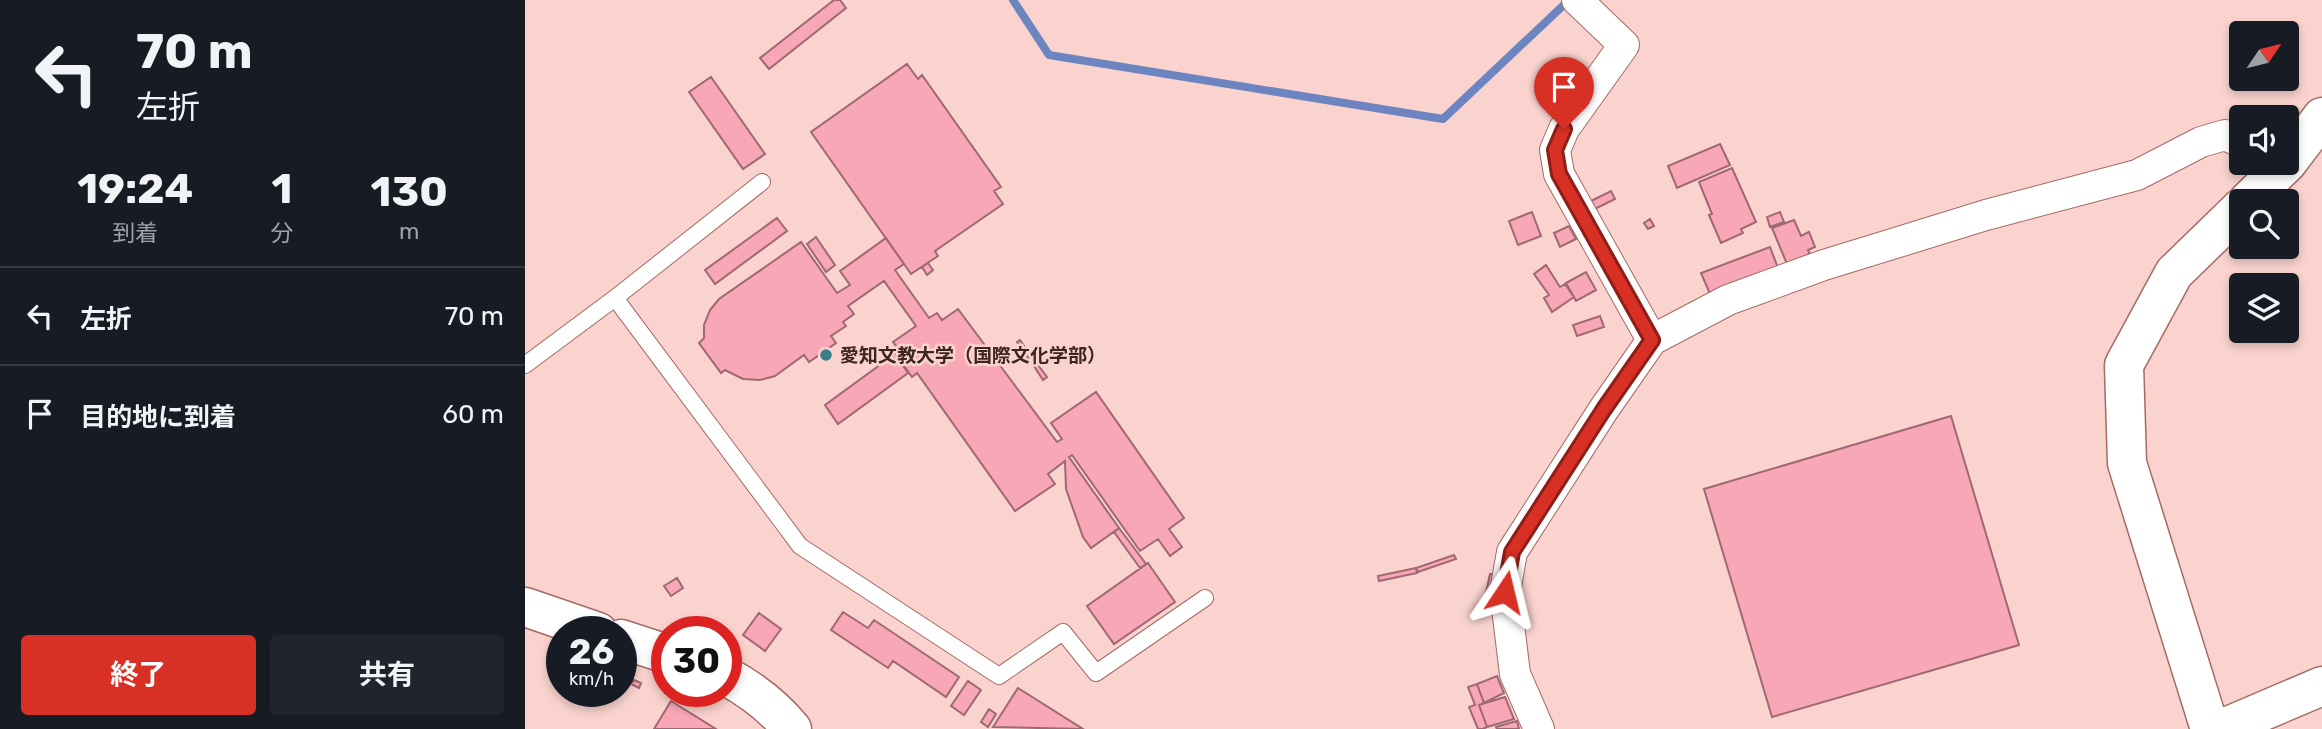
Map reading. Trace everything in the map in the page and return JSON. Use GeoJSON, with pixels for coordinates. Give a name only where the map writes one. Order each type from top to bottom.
{"type":"FeatureCollection","features":[{"type":"Feature","properties":{"kind":"street"},"geometry":{"type":"LineString","coordinates":[[1577,0],[1624,45],[1564,129],[1555,150],[1559,174],[1652,340]]}},
{"type":"Feature","properties":{"kind":"street"},"geometry":{"type":"LineString","coordinates":[[2299,147],[2322,117]]}},
{"type":"Feature","properties":{"kind":"street"},"geometry":{"type":"LineString","coordinates":[[1539,729],[1515,674],[1505,592],[1512,552],[1652,340],[1728,300],[1824,265],[1986,215],[2137,175],[2201,142],[2225,135],[2229,137]]}},
{"type":"Feature","properties":{"kind":"street"},"geometry":{"type":"LineString","coordinates":[[2260,189],[2275,175]]}},
{"type":"Feature","properties":{"kind":"street"},"geometry":{"type":"LineString","coordinates":[[2210,729],[2127,463],[2124,365],[2174,273],[2229,220]]}},
{"type":"Feature","properties":{"kind":"street"},"geometry":{"type":"LineString","coordinates":[[525,607],[551,616]]}},
{"type":"Feature","properties":{"kind":"street"},"geometry":{"type":"LineString","coordinates":[[742,685],[776,709],[792,729]]}},
{"type":"Feature","properties":{"kind":"street"},"geometry":{"type":"LineString","coordinates":[[2221,729],[2322,686]]}},
{"type":"Feature","properties":{"kind":"lane"},"geometry":{"type":"LineString","coordinates":[[525,365],[762,182]]}},
{"type":"Feature","properties":{"kind":"lane"},"geometry":{"type":"LineString","coordinates":[[615,298],[800,546],[999,676],[1063,632],[1095,673],[1205,598]]}},
{"type":"Feature","properties":{"kind":"building"},"geometry":{"type":"Polygon","coordinates":[[[834,0],[840,0],[846,8],[769,69],[760,58],[834,0]]]}},
{"type":"Feature","properties":{"kind":"building"},"geometry":{"type":"Polygon","coordinates":[[[907,64],[918,79],[922,75],[1001,187],[994,191],[1003,204],[935,251],[938,256],[911,274],[811,132],[907,64]]]}},
{"type":"Feature","properties":{"kind":"building"},"geometry":{"type":"Polygon","coordinates":[[[711,77],[765,154],[743,169],[689,92],[711,77]]]}},
{"type":"Feature","properties":{"kind":"building"},"geometry":{"type":"Polygon","coordinates":[[[1720,144],[1730,165],[1677,188],[1668,166],[1720,144]]]}},
{"type":"Feature","properties":{"kind":"building"},"geometry":{"type":"Polygon","coordinates":[[[1732,168],[1756,222],[1741,229],[1743,233],[1721,243],[1699,182],[1732,168]]]}},
{"type":"Feature","properties":{"kind":"building"},"geometry":{"type":"Polygon","coordinates":[[[1611,191],[1615,199],[1595,209],[1591,201],[1611,191]]]}},
{"type":"Feature","properties":{"kind":"building"},"geometry":{"type":"Polygon","coordinates":[[[1532,212],[1541,236],[1518,245],[1509,221],[1532,212]]]}},
{"type":"Feature","properties":{"kind":"building"},"geometry":{"type":"Polygon","coordinates":[[[1780,212],[1784,222],[1770,227],[1767,217],[1780,212]]]}},
{"type":"Feature","properties":{"kind":"building"},"geometry":{"type":"Polygon","coordinates":[[[777,218],[787,231],[715,284],[705,270],[777,218]]]}},
{"type":"Feature","properties":{"kind":"building"},"geometry":{"type":"Polygon","coordinates":[[[1650,219],[1654,226],[1648,229],[1644,223],[1650,219]]]}},
{"type":"Feature","properties":{"kind":"building"},"geometry":{"type":"Polygon","coordinates":[[[1794,220],[1801,236],[1809,232],[1815,247],[1808,250],[1810,254],[1787,264],[1772,228],[1794,220]]]}},
{"type":"Feature","properties":{"kind":"building"},"geometry":{"type":"Polygon","coordinates":[[[1569,226],[1576,239],[1560,247],[1554,233],[1569,226]]]}},
{"type":"Feature","properties":{"kind":"building"},"geometry":{"type":"Polygon","coordinates":[[[816,237],[835,265],[826,272],[807,244],[816,237]]]}},
{"type":"Feature","properties":{"kind":"building"},"geometry":{"type":"Polygon","coordinates":[[[886,238],[904,264],[895,270],[929,318],[937,313],[942,320],[958,309],[1057,442],[1062,439],[1051,423],[1096,392],[1184,518],[1169,529],[1182,547],[1170,556],[1158,539],[1140,551],[1072,455],[1069,457],[1119,528],[1091,548],[1083,537],[1066,489],[1065,461],[1048,474],[1055,484],[1015,511],[917,373],[912,377],[905,367],[909,364],[893,342],[916,326],[884,281],[848,306],[854,314],[843,322],[846,326],[831,336],[836,343],[809,362],[804,355],[775,376],[760,380],[743,379],[725,370],[721,373],[699,343],[704,338],[704,325],[710,310],[719,299],[801,242],[837,293],[850,285],[840,271],[886,238]]]}},
{"type":"Feature","properties":{"kind":"building"},"geometry":{"type":"Polygon","coordinates":[[[1770,247],[1778,268],[1710,294],[1701,273],[1770,247]]]}},
{"type":"Feature","properties":{"kind":"building"},"geometry":{"type":"Polygon","coordinates":[[[928,263],[933,270],[927,275],[922,267],[928,263]]]}},
{"type":"Feature","properties":{"kind":"building"},"geometry":{"type":"Polygon","coordinates":[[[1546,265],[1560,287],[1565,284],[1574,297],[1552,312],[1544,298],[1549,295],[1534,274],[1546,265]]]}},
{"type":"Feature","properties":{"kind":"building"},"geometry":{"type":"Polygon","coordinates":[[[1586,272],[1596,290],[1576,301],[1566,283],[1586,272]]]}},
{"type":"Feature","properties":{"kind":"building"},"geometry":{"type":"Polygon","coordinates":[[[1600,316],[1604,327],[1577,336],[1573,325],[1600,316]]]}},
{"type":"Feature","properties":{"kind":"building"},"geometry":{"type":"Polygon","coordinates":[[[1020,340],[1031,356],[1028,358],[1017,342],[1020,340]]]}},
{"type":"Feature","properties":{"kind":"building"},"geometry":{"type":"Polygon","coordinates":[[[895,354],[908,373],[838,424],[825,405],[895,354]]]}},
{"type":"Feature","properties":{"kind":"building"},"geometry":{"type":"Polygon","coordinates":[[[1035,361],[1047,377],[1043,380],[1032,363],[1035,361]]]}},
{"type":"Feature","properties":{"kind":"building"},"geometry":{"type":"Polygon","coordinates":[[[1951,416],[2019,645],[1772,717],[1704,489],[1951,416]]]}},
{"type":"Feature","properties":{"kind":"building"},"geometry":{"type":"Polygon","coordinates":[[[1119,528],[1146,564],[1140,568],[1114,532],[1119,528]]]}},
{"type":"Feature","properties":{"kind":"building"},"geometry":{"type":"Polygon","coordinates":[[[1504,537],[1506,538],[1490,614],[1482,612],[1490,574],[1495,575],[1504,537]]]}},
{"type":"Feature","properties":{"kind":"building"},"geometry":{"type":"Polygon","coordinates":[[[1454,555],[1456,559],[1418,572],[1416,568],[1454,555]]]}},
{"type":"Feature","properties":{"kind":"building"},"geometry":{"type":"Polygon","coordinates":[[[1148,563],[1175,602],[1114,644],[1087,606],[1148,563]]]}},
{"type":"Feature","properties":{"kind":"building"},"geometry":{"type":"Polygon","coordinates":[[[1416,568],[1417,573],[1379,581],[1378,576],[1416,568]]]}},
{"type":"Feature","properties":{"kind":"building"},"geometry":{"type":"Polygon","coordinates":[[[677,578],[683,588],[671,596],[664,586],[677,578]]]}},
{"type":"Feature","properties":{"kind":"building"},"geometry":{"type":"Polygon","coordinates":[[[843,612],[868,628],[874,620],[959,677],[946,697],[893,661],[888,668],[831,630],[843,612]]]}},
{"type":"Feature","properties":{"kind":"building"},"geometry":{"type":"Polygon","coordinates":[[[759,613],[781,629],[765,651],[743,635],[759,613]]]}},
{"type":"Feature","properties":{"kind":"building"},"geometry":{"type":"Polygon","coordinates":[[[1497,676],[1504,693],[1484,703],[1477,684],[1497,676]]]}},
{"type":"Feature","properties":{"kind":"building"},"geometry":{"type":"Polygon","coordinates":[[[968,681],[981,690],[964,715],[951,706],[968,681]]]}},
{"type":"Feature","properties":{"kind":"building"},"geometry":{"type":"Polygon","coordinates":[[[1477,684],[1484,703],[1479,705],[1487,727],[1483,729],[1478,729],[1469,707],[1475,705],[1468,687],[1477,684]]]}},
{"type":"Feature","properties":{"kind":"building"},"geometry":{"type":"Polygon","coordinates":[[[1018,688],[1083,729],[993,727],[1018,688]]]}},
{"type":"Feature","properties":{"kind":"building"},"geometry":{"type":"Polygon","coordinates":[[[1505,697],[1514,719],[1487,727],[1479,705],[1505,697]]]}},
{"type":"Feature","properties":{"kind":"building"},"geometry":{"type":"Polygon","coordinates":[[[667,707],[681,707],[716,729],[654,729],[667,707]]]}},
{"type":"Feature","properties":{"kind":"building"},"geometry":{"type":"Polygon","coordinates":[[[989,709],[996,714],[988,727],[981,722],[989,709]]]}},
{"type":"Feature","properties":{"kind":"building"},"geometry":{"type":"Polygon","coordinates":[[[1517,721],[1519,729],[1496,727],[1517,721]]]}},
{"type":"Feature","properties":{"kind":"waterway"},"geometry":{"type":"LineString","coordinates":[[1013,0],[1049,55],[1443,119],[1569,0]]}},
{"type":"Feature","properties":{"kind":"place","name":"愛知文教大学（国際文化学部）"},"geometry":{"type":"Point","coordinates":[826,355]}},
{"type":"Feature","properties":{"kind":"route"},"geometry":{"type":"LineString","coordinates":[[1505,592],[1512,552],[1652,340],[1559,174],[1555,150],[1564,129]]}}]}
